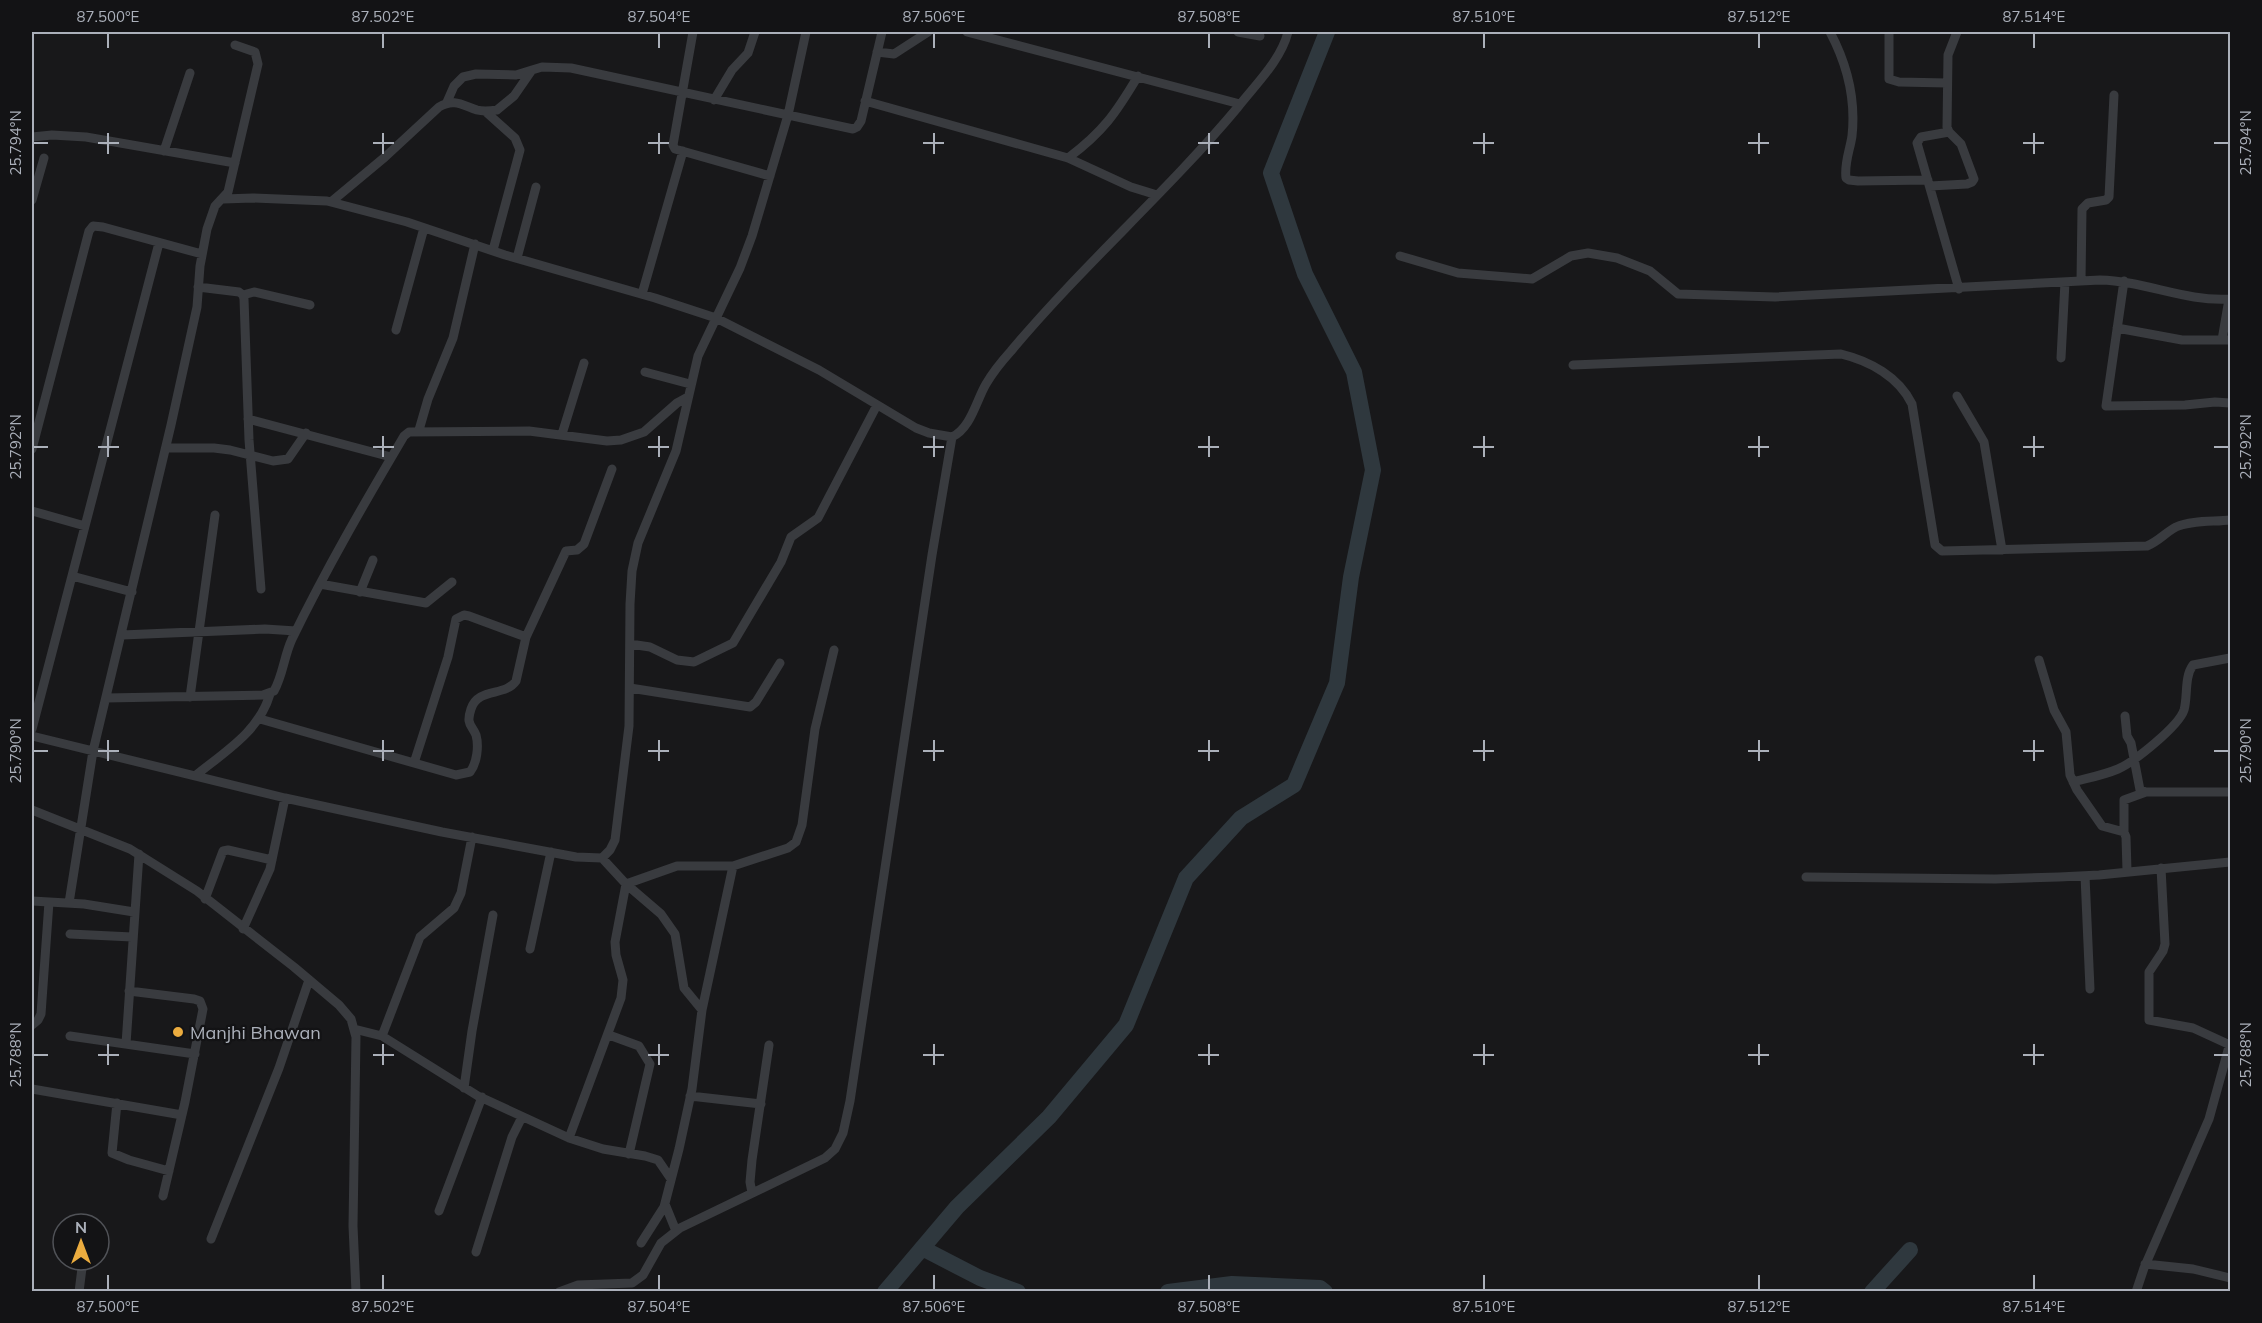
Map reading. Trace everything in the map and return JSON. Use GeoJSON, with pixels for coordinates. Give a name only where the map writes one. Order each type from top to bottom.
{"type":"FeatureCollection","features":[{"type":"Feature","properties":{"kind":"street"},"geometry":{"type":"LineString","coordinates":[[693,32],[672,140],[675,149],[770,176]]}},
{"type":"Feature","properties":{"kind":"street"},"geometry":{"type":"LineString","coordinates":[[714,100],[732,70],[748,53],[755,32]]}},
{"type":"Feature","properties":{"kind":"street"},"geometry":{"type":"LineString","coordinates":[[32,735],[285,798],[551,852],[591,859],[602,858],[610,850],[615,840],[627,757],[632,571],[638,543],[676,451],[698,356],[752,236],[788,115],[806,32]]}},
{"type":"Feature","properties":{"kind":"street"},"geometry":{"type":"LineString","coordinates":[[331,202],[447,102],[454,86],[463,77],[476,74],[516,75],[542,67],[571,68],[853,129],[858,127],[861,121],[882,32]]}},
{"type":"Feature","properties":{"kind":"street"},"geometry":{"type":"LineString","coordinates":[[877,52],[894,54],[928,32]]}},
{"type":"Feature","properties":{"kind":"street"},"geometry":{"type":"LineString","coordinates":[[967,32],[1240,104]]}},
{"type":"Feature","properties":{"kind":"street"},"geometry":{"type":"LineString","coordinates":[[1238,32],[1260,36]]}},
{"type":"Feature","properties":{"kind":"street"},"geometry":{"type":"LineString","coordinates":[[559,1292],[578,1285],[632,1283],[643,1275],[661,1244],[676,1231],[825,1158],[835,1149],[843,1133],[856,1067],[885,860],[952,437],[965,427],[987,382],[1039,317],[1216,132],[1278,53],[1288,32]]}},
{"type":"Feature","properties":{"kind":"street"},"geometry":{"type":"LineString","coordinates":[[1830,32],[1840,52],[1852,99],[1853,115],[1845,164],[1846,178],[1858,181],[1967,184],[1974,179],[1961,144],[1949,132],[1948,56],[1957,32]]}},
{"type":"Feature","properties":{"kind":"street"},"geometry":{"type":"LineString","coordinates":[[1889,32],[1889,79],[1899,82],[1947,83]]}},
{"type":"Feature","properties":{"kind":"street"},"geometry":{"type":"LineString","coordinates":[[69,903],[93,751],[166,448],[197,307],[202,254],[212,212],[228,192],[258,64],[255,52],[235,45]]}},
{"type":"Feature","properties":{"kind":"street"},"geometry":{"type":"LineString","coordinates":[[447,102],[462,103],[478,111],[497,111],[521,87],[532,70]]}},
{"type":"Feature","properties":{"kind":"street"},"geometry":{"type":"LineString","coordinates":[[164,151],[190,73]]}},
{"type":"Feature","properties":{"kind":"street"},"geometry":{"type":"LineString","coordinates":[[1068,158],[1091,141],[1106,126],[1138,76]]}},
{"type":"Feature","properties":{"kind":"street"},"geometry":{"type":"LineString","coordinates":[[2081,281],[2082,209],[2088,202],[2106,200],[2109,197],[2114,95]]}},
{"type":"Feature","properties":{"kind":"street"},"geometry":{"type":"LineString","coordinates":[[865,101],[1068,158],[1131,187],[1157,195]]}},
{"type":"Feature","properties":{"kind":"street"},"geometry":{"type":"LineString","coordinates":[[486,112],[515,138],[520,150],[493,250]]}},
{"type":"Feature","properties":{"kind":"street"},"geometry":{"type":"LineString","coordinates":[[1949,132],[1918,139],[1918,149],[1959,289]]}},
{"type":"Feature","properties":{"kind":"street"},"geometry":{"type":"LineString","coordinates":[[32,137],[52,135],[86,137],[235,163]]}},
{"type":"Feature","properties":{"kind":"street"},"geometry":{"type":"LineString","coordinates":[[642,294],[683,151]]}},
{"type":"Feature","properties":{"kind":"street"},"geometry":{"type":"LineString","coordinates":[[32,200],[44,158]]}},
{"type":"Feature","properties":{"kind":"street"},"geometry":{"type":"LineString","coordinates":[[517,258],[536,187]]}},
{"type":"Feature","properties":{"kind":"street"},"geometry":{"type":"LineString","coordinates":[[224,199],[298,198],[331,202],[424,228],[716,318],[819,370],[904,422],[929,433],[952,437]]}},
{"type":"Feature","properties":{"kind":"street"},"geometry":{"type":"LineString","coordinates":[[32,449],[89,231],[97,225],[202,254]]}},
{"type":"Feature","properties":{"kind":"street"},"geometry":{"type":"LineString","coordinates":[[396,330],[424,228]]}},
{"type":"Feature","properties":{"kind":"street"},"geometry":{"type":"LineString","coordinates":[[32,729],[159,243]]}},
{"type":"Feature","properties":{"kind":"street"},"geometry":{"type":"LineString","coordinates":[[419,430],[428,399],[453,339],[475,244]]}},
{"type":"Feature","properties":{"kind":"street"},"geometry":{"type":"LineString","coordinates":[[1400,256],[1458,273],[1532,279],[1571,256],[1588,253],[1617,258],[1650,271],[1678,294],[1775,297],[1920,288],[1959,289],[2081,281],[2124,281],[2181,296],[2230,299],[2226,340],[2182,340],[2117,328]]}},
{"type":"Feature","properties":{"kind":"street"},"geometry":{"type":"LineString","coordinates":[[2124,281],[2106,406],[2230,403]]}},
{"type":"Feature","properties":{"kind":"street"},"geometry":{"type":"LineString","coordinates":[[2061,358],[2065,282]]}},
{"type":"Feature","properties":{"kind":"street"},"geometry":{"type":"LineString","coordinates":[[198,287],[239,292],[243,295],[261,293],[310,305]]}},
{"type":"Feature","properties":{"kind":"street"},"geometry":{"type":"LineString","coordinates":[[243,295],[250,455],[261,589]]}},
{"type":"Feature","properties":{"kind":"street"},"geometry":{"type":"LineString","coordinates":[[1573,365],[1841,354],[1876,367],[1905,390],[1912,404],[1937,549],[2002,550],[2147,546],[2158,542],[2175,528],[2185,524],[2230,520]]}},
{"type":"Feature","properties":{"kind":"street"},"geometry":{"type":"LineString","coordinates":[[562,434],[584,363]]}},
{"type":"Feature","properties":{"kind":"street"},"geometry":{"type":"LineString","coordinates":[[645,372],[690,384]]}},
{"type":"Feature","properties":{"kind":"street"},"geometry":{"type":"LineString","coordinates":[[1958,396],[1984,442],[2002,550]]}},
{"type":"Feature","properties":{"kind":"street"},"geometry":{"type":"LineString","coordinates":[[195,776],[240,740],[260,719],[270,694],[278,684],[287,651],[320,584],[391,457],[409,432],[419,430],[529,431],[607,441],[633,437],[644,432],[688,397]]}},
{"type":"Feature","properties":{"kind":"street"},"geometry":{"type":"LineString","coordinates":[[630,644],[650,647],[677,660],[694,662],[733,643],[781,562],[791,537],[818,518],[877,405]]}},
{"type":"Feature","properties":{"kind":"street"},"geometry":{"type":"LineString","coordinates":[[248,418],[391,457]]}},
{"type":"Feature","properties":{"kind":"street"},"geometry":{"type":"LineString","coordinates":[[166,448],[214,448],[273,461],[284,460],[294,452],[306,433]]}},
{"type":"Feature","properties":{"kind":"street"},"geometry":{"type":"LineString","coordinates":[[260,719],[456,775],[470,772],[475,762],[477,747],[476,737],[469,723],[471,707],[476,700],[487,693],[512,687],[516,681],[526,637],[566,551],[577,550],[584,544],[612,469]]}},
{"type":"Feature","properties":{"kind":"street"},"geometry":{"type":"LineString","coordinates":[[32,511],[85,526]]}},
{"type":"Feature","properties":{"kind":"street"},"geometry":{"type":"LineString","coordinates":[[190,697],[215,515]]}},
{"type":"Feature","properties":{"kind":"street"},"geometry":{"type":"LineString","coordinates":[[360,592],[373,560]]}},
{"type":"Feature","properties":{"kind":"street"},"geometry":{"type":"LineString","coordinates":[[72,576],[132,592]]}},
{"type":"Feature","properties":{"kind":"street"},"geometry":{"type":"LineString","coordinates":[[320,584],[426,603],[452,582]]}},
{"type":"Feature","properties":{"kind":"street"},"geometry":{"type":"LineString","coordinates":[[414,763],[448,657],[456,619],[464,615],[469,616],[526,637]]}},
{"type":"Feature","properties":{"kind":"street"},"geometry":{"type":"LineString","coordinates":[[122,635],[265,629],[296,631]]}},
{"type":"Feature","properties":{"kind":"street"},"geometry":{"type":"LineString","coordinates":[[626,884],[677,866],[732,866],[788,848],[796,842],[800,835],[815,729],[834,650]]}},
{"type":"Feature","properties":{"kind":"street"},"geometry":{"type":"LineString","coordinates":[[2073,782],[2119,769],[2133,760],[2181,720],[2188,677],[2193,665],[2230,658]]}},
{"type":"Feature","properties":{"kind":"street"},"geometry":{"type":"LineString","coordinates":[[2039,660],[2054,710],[2066,732],[2068,764],[2073,782],[2102,826],[2124,832]]}},
{"type":"Feature","properties":{"kind":"street"},"geometry":{"type":"LineString","coordinates":[[630,688],[750,707],[756,702],[780,663]]}},
{"type":"Feature","properties":{"kind":"street"},"geometry":{"type":"LineString","coordinates":[[106,698],[270,694]]}},
{"type":"Feature","properties":{"kind":"street"},"geometry":{"type":"LineString","coordinates":[[2125,716],[2127,736],[2140,790],[2146,792],[2230,792]]}},
{"type":"Feature","properties":{"kind":"street"},"geometry":{"type":"LineString","coordinates":[[2127,871],[2124,800],[2146,792]]}},
{"type":"Feature","properties":{"kind":"street"},"geometry":{"type":"LineString","coordinates":[[243,929],[264,886],[285,798]]}},
{"type":"Feature","properties":{"kind":"street"},"geometry":{"type":"LineString","coordinates":[[32,810],[139,854],[205,898],[309,980],[339,1005],[351,1019],[354,1029],[353,1226],[356,1292]]}},
{"type":"Feature","properties":{"kind":"street"},"geometry":{"type":"LineString","coordinates":[[382,1036],[420,937],[454,908],[461,893],[472,837]]}},
{"type":"Feature","properties":{"kind":"street"},"geometry":{"type":"LineString","coordinates":[[205,898],[223,851],[228,850],[272,860]]}},
{"type":"Feature","properties":{"kind":"street"},"geometry":{"type":"LineString","coordinates":[[531,949],[551,852]]}},
{"type":"Feature","properties":{"kind":"street"},"geometry":{"type":"LineString","coordinates":[[126,1044],[139,854]]}},
{"type":"Feature","properties":{"kind":"street"},"geometry":{"type":"LineString","coordinates":[[602,858],[626,884],[661,914],[675,934],[684,988],[702,1010]]}},
{"type":"Feature","properties":{"kind":"street"},"geometry":{"type":"LineString","coordinates":[[1806,877],[1995,879],[2085,876],[2230,862]]}},
{"type":"Feature","properties":{"kind":"street"},"geometry":{"type":"LineString","coordinates":[[641,1243],[665,1204],[690,1096],[702,1010],[732,866]]}},
{"type":"Feature","properties":{"kind":"street"},"geometry":{"type":"LineString","coordinates":[[2138,1287],[2209,1119],[2230,1044],[2193,1028],[2149,1020],[2149,972],[2165,944],[2161,868]]}},
{"type":"Feature","properties":{"kind":"street"},"geometry":{"type":"LineString","coordinates":[[2085,876],[2090,989]]}},
{"type":"Feature","properties":{"kind":"street"},"geometry":{"type":"LineString","coordinates":[[569,1138],[621,998],[623,980],[615,942],[626,884]]}},
{"type":"Feature","properties":{"kind":"street"},"geometry":{"type":"LineString","coordinates":[[32,901],[69,903],[134,912]]}},
{"type":"Feature","properties":{"kind":"street"},"geometry":{"type":"LineString","coordinates":[[33,1023],[39,1020],[42,1006],[50,902]]}},
{"type":"Feature","properties":{"kind":"street"},"geometry":{"type":"LineString","coordinates":[[464,1088],[493,915]]}},
{"type":"Feature","properties":{"kind":"street"},"geometry":{"type":"LineString","coordinates":[[70,934],[132,937]]}},
{"type":"Feature","properties":{"kind":"street"},"geometry":{"type":"LineString","coordinates":[[211,1239],[279,1068],[309,980]]}},
{"type":"Feature","properties":{"kind":"street"},"geometry":{"type":"LineString","coordinates":[[129,992],[200,1001],[203,1009],[163,1196]]}},
{"type":"Feature","properties":{"kind":"street"},"geometry":{"type":"LineString","coordinates":[[354,1029],[382,1036],[482,1098],[569,1138],[658,1160],[671,1179]]}},
{"type":"Feature","properties":{"kind":"street"},"geometry":{"type":"LineString","coordinates":[[609,1035],[639,1046],[650,1064],[629,1154]]}},
{"type":"Feature","properties":{"kind":"street"},"geometry":{"type":"LineString","coordinates":[[70,1036],[195,1054]]}},
{"type":"Feature","properties":{"kind":"street"},"geometry":{"type":"LineString","coordinates":[[752,1193],[750,1174],[769,1045]]}},
{"type":"Feature","properties":{"kind":"street"},"geometry":{"type":"LineString","coordinates":[[32,1089],[182,1115]]}},
{"type":"Feature","properties":{"kind":"street"},"geometry":{"type":"LineString","coordinates":[[690,1096],[761,1104]]}},
{"type":"Feature","properties":{"kind":"street"},"geometry":{"type":"LineString","coordinates":[[438,1211],[482,1098]]}},
{"type":"Feature","properties":{"kind":"street"},"geometry":{"type":"LineString","coordinates":[[117,1103],[112,1153],[169,1171]]}},
{"type":"Feature","properties":{"kind":"street"},"geometry":{"type":"LineString","coordinates":[[476,1252],[512,1137],[522,1117]]}},
{"type":"Feature","properties":{"kind":"street"},"geometry":{"type":"LineString","coordinates":[[665,1204],[676,1231]]}},
{"type":"Feature","properties":{"kind":"street"},"geometry":{"type":"LineString","coordinates":[[2145,1266],[2193,1269],[2230,1278]]}},
{"type":"Feature","properties":{"kind":"street"},"geometry":{"type":"LineString","coordinates":[[79,1292],[82,1272]]}},
{"type":"Feature","properties":{"kind":"waterway"},"geometry":{"type":"LineString","coordinates":[[885,1292],[957,1207],[1049,1117],[1126,1025],[1186,878],[1241,818],[1294,785],[1337,683],[1351,577],[1373,470],[1354,372],[1305,274],[1271,173],[1327,32]]}},
{"type":"Feature","properties":{"kind":"waterway"},"geometry":{"type":"LineString","coordinates":[[922,1248],[980,1278],[1018,1292]]}},
{"type":"Feature","properties":{"kind":"waterway"},"geometry":{"type":"LineString","coordinates":[[1872,1292],[1910,1250]]}},
{"type":"Feature","properties":{"kind":"waterway"},"geometry":{"type":"LineString","coordinates":[[1168,1292],[1232,1284],[1320,1288],[1325,1292]]}},
{"type":"Feature","properties":{"kind":"place","name":"Manjhi Bhawan"},"geometry":{"type":"Point","coordinates":[178,1032]}}]}
